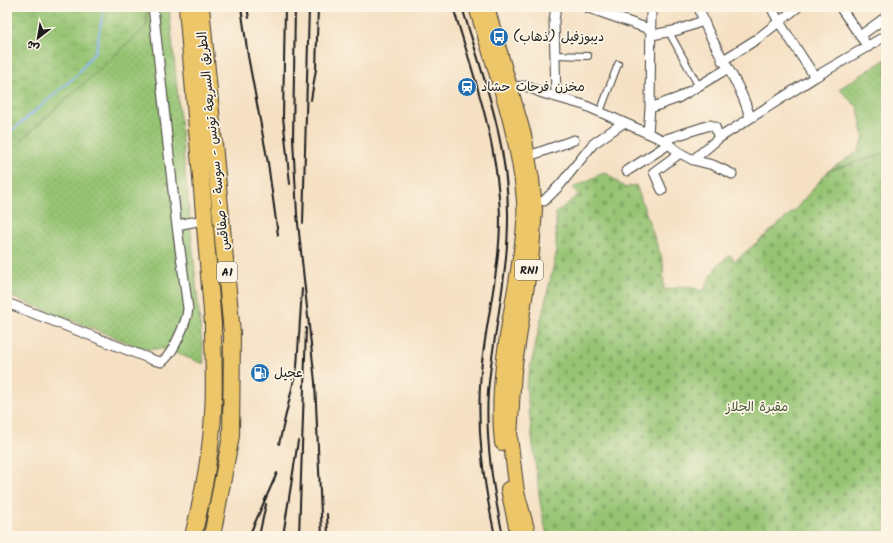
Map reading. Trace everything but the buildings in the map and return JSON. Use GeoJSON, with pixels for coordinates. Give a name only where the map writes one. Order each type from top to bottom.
{"type":"FeatureCollection","features":[{"type":"Feature","properties":{"kind":"highway","name":"الطريق السريعة تونس - سوسة - صفاقس"},"geometry":{"type":"LineString","coordinates":[[187,7],[203,220],[213,324],[213,412],[207,475],[193,536]]}},
{"type":"Feature","properties":{"kind":"highway","name":"الطريق السريعة تونس - سوسة - صفاقس"},"geometry":{"type":"LineString","coordinates":[[200,7],[232,333],[231,436],[212,536]]}},
{"type":"Feature","properties":{"kind":"main road","name":"RN1"},"geometry":{"type":"LineString","coordinates":[[476,7],[512,127],[519,160],[524,201],[519,260],[509,324],[501,407],[501,434],[504,464],[518,536]]}},
{"type":"Feature","properties":{"kind":"main road","name":"RN1"},"geometry":{"type":"LineString","coordinates":[[487,7],[529,156],[535,209],[534,230],[514,371],[510,437],[517,492],[529,536]]}},
{"type":"Feature","properties":{"kind":"street"},"geometry":{"type":"LineString","coordinates":[[7,303],[152,360],[161,362],[169,356],[187,314],[153,7]]}},
{"type":"Feature","properties":{"kind":"street"},"geometry":{"type":"LineString","coordinates":[[556,7],[554,21],[556,96]]}},
{"type":"Feature","properties":{"kind":"street"},"geometry":{"type":"LineString","coordinates":[[586,7],[602,10],[652,33],[669,32],[703,21]]}},
{"type":"Feature","properties":{"kind":"street"},"geometry":{"type":"LineString","coordinates":[[648,133],[652,33],[651,7]]}},
{"type":"Feature","properties":{"kind":"street"},"geometry":{"type":"LineString","coordinates":[[699,7],[703,21],[725,65],[739,87],[750,118]]}},
{"type":"Feature","properties":{"kind":"street"},"geometry":{"type":"LineString","coordinates":[[771,7],[779,22],[815,77]]}},
{"type":"Feature","properties":{"kind":"street"},"geometry":{"type":"LineString","coordinates":[[650,108],[678,98],[699,87],[798,7]]}},
{"type":"Feature","properties":{"kind":"street"},"geometry":{"type":"LineString","coordinates":[[840,7],[868,47]]}},
{"type":"Feature","properties":{"kind":"street"},"geometry":{"type":"LineString","coordinates":[[860,36],[886,17]]}},
{"type":"Feature","properties":{"kind":"street"},"geometry":{"type":"LineString","coordinates":[[669,32],[699,87]]}},
{"type":"Feature","properties":{"kind":"street"},"geometry":{"type":"LineString","coordinates":[[693,160],[719,138],[750,118],[815,77],[884,37]]}},
{"type":"Feature","properties":{"kind":"street"},"geometry":{"type":"LineString","coordinates":[[555,55],[588,56]]}},
{"type":"Feature","properties":{"kind":"street"},"geometry":{"type":"LineString","coordinates":[[600,112],[618,64]]}},
{"type":"Feature","properties":{"kind":"street"},"geometry":{"type":"LineString","coordinates":[[510,87],[526,86],[584,105],[666,142],[680,153],[693,160],[713,165],[732,174]]}},
{"type":"Feature","properties":{"kind":"street"},"geometry":{"type":"LineString","coordinates":[[544,201],[580,162],[590,148],[623,122]]}},
{"type":"Feature","properties":{"kind":"street"},"geometry":{"type":"LineString","coordinates":[[627,171],[666,142],[710,125],[715,127],[719,138]]}},
{"type":"Feature","properties":{"kind":"street"},"geometry":{"type":"LineString","coordinates":[[529,156],[574,140]]}},
{"type":"Feature","properties":{"kind":"street"},"geometry":{"type":"LineString","coordinates":[[662,190],[654,172],[680,153]]}},
{"type":"Feature","properties":{"kind":"street"},"geometry":{"type":"LineString","coordinates":[[177,225],[203,220]]}},
{"type":"Feature","properties":{"kind":"green space"},"geometry":{"type":"Polygon","coordinates":[[[7,7],[146,7],[147,26],[7,153],[7,7]]]}},
{"type":"Feature","properties":{"kind":"green space"},"geometry":{"type":"Polygon","coordinates":[[[146,7],[169,7],[204,364],[165,349],[145,349],[7,295],[7,153],[147,26],[146,7]]]}},
{"type":"Feature","properties":{"kind":"green space"},"geometry":{"type":"Polygon","coordinates":[[[886,59],[886,153],[828,171],[858,152],[864,138],[858,108],[839,89],[886,59]]]}},
{"type":"Feature","properties":{"kind":"green space","name":"مقبرة الجلاز"},"geometry":{"type":"Polygon","coordinates":[[[886,153],[886,536],[547,536],[540,502],[526,386],[556,255],[556,213],[579,194],[573,188],[605,172],[625,188],[636,185],[663,262],[664,290],[686,286],[703,291],[717,266],[730,255],[735,261],[794,211],[828,171],[886,153]]]}},
{"type":"Feature","properties":{"kind":"waterway"},"geometry":{"type":"LineString","coordinates":[[7,135],[77,75],[96,50],[104,7]]}},
{"type":"Feature","properties":{"kind":"railway"},"geometry":{"type":"LineString","coordinates":[[241,7],[248,56],[268,163],[278,235]]}},
{"type":"Feature","properties":{"kind":"railway"},"geometry":{"type":"LineString","coordinates":[[247,7],[249,18]]}},
{"type":"Feature","properties":{"kind":"railway"},"geometry":{"type":"LineString","coordinates":[[285,7],[283,117],[290,184]]}},
{"type":"Feature","properties":{"kind":"railway"},"geometry":{"type":"LineString","coordinates":[[295,7],[293,139],[297,214],[315,382],[322,536]]}},
{"type":"Feature","properties":{"kind":"railway"},"geometry":{"type":"LineString","coordinates":[[303,223],[309,7]]}},
{"type":"Feature","properties":{"kind":"railway"},"geometry":{"type":"LineString","coordinates":[[311,100],[316,69],[318,7]]}},
{"type":"Feature","properties":{"kind":"railway"},"geometry":{"type":"LineString","coordinates":[[453,7],[484,112],[499,192],[500,219],[498,257],[481,371],[479,413],[484,475],[495,536]]}},
{"type":"Feature","properties":{"kind":"railway"},"geometry":{"type":"LineString","coordinates":[[462,7],[493,111],[504,164],[507,191],[508,218],[506,262],[490,370],[487,410],[491,465],[503,536]]}},
{"type":"Feature","properties":{"kind":"railway"},"geometry":{"type":"LineString","coordinates":[[279,444],[297,367],[302,289]]}},
{"type":"Feature","properties":{"kind":"railway"},"geometry":{"type":"LineString","coordinates":[[299,536],[306,328]]}},
{"type":"Feature","properties":{"kind":"railway"},"geometry":{"type":"LineString","coordinates":[[283,536],[298,441]]}},
{"type":"Feature","properties":{"kind":"railway"},"geometry":{"type":"LineString","coordinates":[[249,536],[277,473]]}},
{"type":"Feature","properties":{"kind":"railway"},"geometry":{"type":"LineString","coordinates":[[259,536],[266,504]]}},
{"type":"Feature","properties":{"kind":"railway"},"geometry":{"type":"LineString","coordinates":[[327,514],[328,536]]}},
{"type":"Feature","properties":{"kind":"place","name":"ديبوزفيل (ذهاب)"},"geometry":{"type":"Point","coordinates":[499,37]}},
{"type":"Feature","properties":{"kind":"place","name":"مخزن فرحات حشاد"},"geometry":{"type":"Point","coordinates":[467,87]}},
{"type":"Feature","properties":{"kind":"place","name":"عجيل"},"geometry":{"type":"Point","coordinates":[260,373]}}]}
